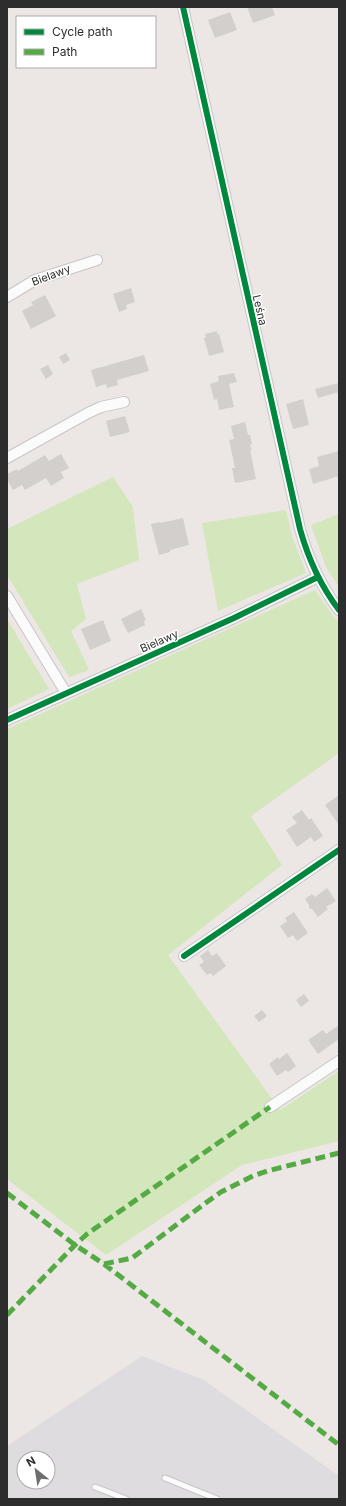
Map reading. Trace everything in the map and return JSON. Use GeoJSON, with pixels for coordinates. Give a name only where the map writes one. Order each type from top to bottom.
{"type":"FeatureCollection","features":[{"type":"Feature","properties":{"kind":"street","name":"Leśna"},"geometry":{"type":"LineString","coordinates":[[187,8],[300,529],[307,554],[318,578],[326,593],[339,610]]}},
{"type":"Feature","properties":{"kind":"street","name":"Bielawy"},"geometry":{"type":"LineString","coordinates":[[7,297],[35,280],[97,260]]}},
{"type":"Feature","properties":{"kind":"street"},"geometry":{"type":"LineString","coordinates":[[7,458],[88,413],[101,407],[124,402]]}},
{"type":"Feature","properties":{"kind":"street","name":"Bielawy"},"geometry":{"type":"LineString","coordinates":[[7,720],[234,618],[318,578]]}},
{"type":"Feature","properties":{"kind":"street"},"geometry":{"type":"LineString","coordinates":[[7,596],[66,693]]}},
{"type":"Feature","properties":{"kind":"street"},"geometry":{"type":"LineString","coordinates":[[184,956],[339,850]]}},
{"type":"Feature","properties":{"kind":"street"},"geometry":{"type":"LineString","coordinates":[[270,1107],[339,1061]]}},
{"type":"Feature","properties":{"kind":"lane"},"geometry":{"type":"LineString","coordinates":[[165,1478],[217,1499]]}},
{"type":"Feature","properties":{"kind":"lane"},"geometry":{"type":"LineString","coordinates":[[95,1487],[126,1499]]}},
{"type":"Feature","properties":{"kind":"shaded area"},"geometry":{"type":"Polygon","coordinates":[[[142,1356],[204,1380],[339,1476],[339,1499],[7,1499],[7,1446],[142,1356]]]}},
{"type":"Feature","properties":{"kind":"green space"},"geometry":{"type":"Polygon","coordinates":[[[113,477],[133,507],[139,560],[77,584],[86,619],[71,631],[89,670],[69,677],[7,575],[7,529],[113,477]]]}},
{"type":"Feature","properties":{"kind":"green space"},"geometry":{"type":"Polygon","coordinates":[[[286,510],[292,536],[306,573],[218,611],[202,523],[286,510]]]}},
{"type":"Feature","properties":{"kind":"green space"},"geometry":{"type":"Polygon","coordinates":[[[339,514],[339,587],[327,569],[311,525],[339,514]]]}},
{"type":"Feature","properties":{"kind":"green space"},"geometry":{"type":"Polygon","coordinates":[[[315,590],[339,622],[339,753],[251,816],[282,865],[168,955],[280,1110],[339,1071],[339,1141],[242,1165],[106,1255],[7,1179],[7,729],[315,590]]]}},
{"type":"Feature","properties":{"kind":"green space"},"geometry":{"type":"Polygon","coordinates":[[[7,619],[49,689],[7,709],[7,619]]]}},
{"type":"Feature","properties":{"kind":"building"},"geometry":{"type":"Polygon","coordinates":[[[247,7],[272,7],[275,15],[253,23],[247,7]]]}},
{"type":"Feature","properties":{"kind":"building"},"geometry":{"type":"Polygon","coordinates":[[[230,12],[237,30],[215,38],[208,20],[230,12]]]}},
{"type":"Feature","properties":{"kind":"building"},"geometry":{"type":"Polygon","coordinates":[[[131,288],[135,302],[126,305],[127,309],[119,312],[113,294],[131,288]]]}},
{"type":"Feature","properties":{"kind":"building"},"geometry":{"type":"Polygon","coordinates":[[[45,295],[56,316],[31,329],[22,311],[33,305],[31,302],[45,295]]]}},
{"type":"Feature","properties":{"kind":"building"},"geometry":{"type":"Polygon","coordinates":[[[217,331],[224,352],[209,356],[204,338],[206,337],[205,334],[217,331]]]}},
{"type":"Feature","properties":{"kind":"building"},"geometry":{"type":"Polygon","coordinates":[[[66,353],[70,360],[63,364],[59,357],[66,353]]]}},
{"type":"Feature","properties":{"kind":"building"},"geometry":{"type":"Polygon","coordinates":[[[144,355],[149,371],[117,380],[118,385],[107,388],[106,384],[96,387],[91,370],[144,355]]]}},
{"type":"Feature","properties":{"kind":"building"},"geometry":{"type":"Polygon","coordinates":[[[48,365],[53,374],[46,379],[40,369],[48,365]]]}},
{"type":"Feature","properties":{"kind":"building"},"geometry":{"type":"Polygon","coordinates":[[[234,373],[237,382],[229,384],[234,407],[219,410],[217,399],[214,400],[210,384],[219,381],[218,376],[234,373]]]}},
{"type":"Feature","properties":{"kind":"building"},"geometry":{"type":"Polygon","coordinates":[[[339,383],[339,392],[318,398],[315,389],[339,383]]]}},
{"type":"Feature","properties":{"kind":"building"},"geometry":{"type":"Polygon","coordinates":[[[303,399],[309,425],[293,429],[286,404],[303,399]]]}},
{"type":"Feature","properties":{"kind":"building"},"geometry":{"type":"Polygon","coordinates":[[[125,416],[130,432],[110,437],[106,421],[125,416]]]}},
{"type":"Feature","properties":{"kind":"building"},"geometry":{"type":"Polygon","coordinates":[[[245,422],[252,444],[250,445],[252,450],[250,450],[256,479],[235,483],[232,468],[235,468],[229,440],[234,439],[231,426],[245,422]]]}},
{"type":"Feature","properties":{"kind":"building"},"geometry":{"type":"Polygon","coordinates":[[[339,451],[339,476],[313,484],[309,469],[319,466],[317,457],[339,451]]]}},
{"type":"Feature","properties":{"kind":"building"},"geometry":{"type":"Polygon","coordinates":[[[61,454],[69,468],[61,472],[64,478],[51,486],[46,478],[25,490],[22,485],[13,490],[7,480],[7,474],[17,469],[18,471],[45,455],[49,461],[61,454]]]}},
{"type":"Feature","properties":{"kind":"building"},"geometry":{"type":"Polygon","coordinates":[[[183,518],[189,545],[170,550],[170,552],[159,555],[151,524],[183,518]]]}},
{"type":"Feature","properties":{"kind":"building"},"geometry":{"type":"Polygon","coordinates":[[[141,609],[146,620],[144,621],[145,625],[128,633],[121,619],[141,609]]]}},
{"type":"Feature","properties":{"kind":"building"},"geometry":{"type":"Polygon","coordinates":[[[103,620],[111,641],[90,650],[81,629],[103,620]]]}},
{"type":"Feature","properties":{"kind":"building"},"geometry":{"type":"Polygon","coordinates":[[[339,795],[339,825],[325,805],[339,795]]]}},
{"type":"Feature","properties":{"kind":"building"},"geometry":{"type":"Polygon","coordinates":[[[302,810],[309,820],[311,818],[323,836],[314,842],[311,837],[297,847],[286,830],[297,823],[292,817],[302,810]]]}},
{"type":"Feature","properties":{"kind":"building"},"geometry":{"type":"Polygon","coordinates":[[[327,888],[336,901],[326,907],[328,909],[318,917],[312,909],[309,908],[309,905],[305,899],[312,894],[315,897],[327,888]]]}},
{"type":"Feature","properties":{"kind":"building"},"geometry":{"type":"Polygon","coordinates":[[[294,912],[308,933],[297,941],[293,935],[288,938],[280,926],[287,921],[285,918],[294,912]]]}},
{"type":"Feature","properties":{"kind":"building"},"geometry":{"type":"Polygon","coordinates":[[[208,950],[212,956],[217,953],[226,966],[213,976],[211,973],[207,975],[199,965],[204,962],[200,956],[208,950]]]}},
{"type":"Feature","properties":{"kind":"building"},"geometry":{"type":"Polygon","coordinates":[[[304,994],[309,1001],[301,1007],[296,1000],[304,994]]]}},
{"type":"Feature","properties":{"kind":"building"},"geometry":{"type":"Polygon","coordinates":[[[262,1010],[267,1016],[259,1022],[254,1016],[262,1010]]]}},
{"type":"Feature","properties":{"kind":"building"},"geometry":{"type":"Polygon","coordinates":[[[339,1025],[339,1039],[318,1054],[308,1040],[323,1030],[326,1034],[339,1025]]]}},
{"type":"Feature","properties":{"kind":"building"},"geometry":{"type":"Polygon","coordinates":[[[287,1053],[296,1066],[288,1072],[286,1070],[277,1076],[269,1064],[278,1057],[279,1059],[287,1053]]]}},
{"type":"Feature","properties":{"kind":"marked path"},"geometry":{"type":"LineString","coordinates":[[7,1315],[87,1234],[270,1107]]}},
{"type":"Feature","properties":{"kind":"marked path"},"geometry":{"type":"LineString","coordinates":[[104,1264],[132,1258],[221,1192],[253,1176],[267,1171],[339,1153]]}},
{"type":"Feature","properties":{"kind":"marked path"},"geometry":{"type":"LineString","coordinates":[[7,1193],[75,1245],[104,1264],[339,1445]]}},
{"type":"Feature","properties":{"kind":"cycle path"},"geometry":{"type":"LineString","coordinates":[[183,7],[300,529],[315,571],[332,601],[339,610]]}},
{"type":"Feature","properties":{"kind":"cycle path"},"geometry":{"type":"LineString","coordinates":[[7,720],[234,618],[318,577]]}},
{"type":"Feature","properties":{"kind":"cycle path"},"geometry":{"type":"LineString","coordinates":[[184,956],[339,850]]}}]}
